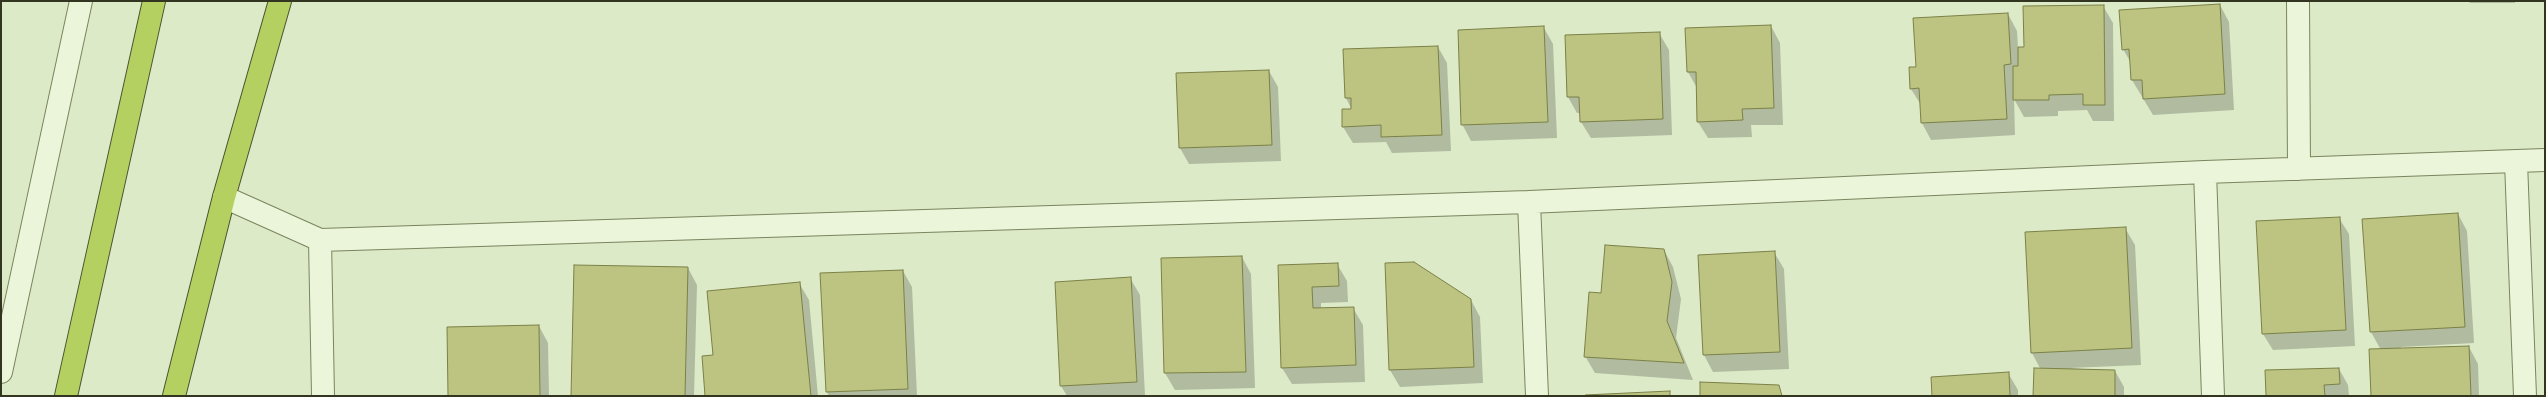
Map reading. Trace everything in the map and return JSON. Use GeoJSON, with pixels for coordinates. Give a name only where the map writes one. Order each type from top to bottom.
{"type":"FeatureCollection","features":[{"type":"Feature","properties":{"kind":"highway"},"geometry":{"type":"LineString","coordinates":[[66,396],[154,1]]}},
{"type":"Feature","properties":{"kind":"highway"},"geometry":{"type":"LineString","coordinates":[[174,396],[224,196],[280,1]]}},
{"type":"Feature","properties":{"kind":"street"},"geometry":{"type":"LineString","coordinates":[[1,372],[81,1]]}},
{"type":"Feature","properties":{"kind":"street"},"geometry":{"type":"LineString","coordinates":[[2298,1],[2299,169]]}},
{"type":"Feature","properties":{"kind":"street"},"geometry":{"type":"LineString","coordinates":[[224,196],[320,240],[1529,202],[2205,172],[2545,160]]}},
{"type":"Feature","properties":{"kind":"street"},"geometry":{"type":"LineString","coordinates":[[2516,162],[2525,396]]}},
{"type":"Feature","properties":{"kind":"street"},"geometry":{"type":"LineString","coordinates":[[2205,172],[2213,396]]}},
{"type":"Feature","properties":{"kind":"street"},"geometry":{"type":"LineString","coordinates":[[1529,202],[1537,396]]}},
{"type":"Feature","properties":{"kind":"street"},"geometry":{"type":"LineString","coordinates":[[320,240],[323,396]]}},
{"type":"Feature","properties":{"kind":"building"},"geometry":{"type":"Polygon","coordinates":[[[2220,4],[2225,94],[2143,99],[2142,80],[2131,80],[2129,49],[2122,50],[2119,10],[2220,4]]]}},
{"type":"Feature","properties":{"kind":"building"},"geometry":{"type":"Polygon","coordinates":[[[2104,5],[2105,105],[2083,105],[2083,94],[2049,95],[2049,100],[2013,100],[2013,66],[2018,66],[2018,47],[2024,47],[2023,6],[2104,5]]]}},
{"type":"Feature","properties":{"kind":"building"},"geometry":{"type":"Polygon","coordinates":[[[2008,13],[2011,64],[2004,65],[2007,119],[1921,123],[1919,88],[1910,89],[1909,67],[1916,67],[1913,18],[2008,13]]]}},
{"type":"Feature","properties":{"kind":"building"},"geometry":{"type":"Polygon","coordinates":[[[1771,25],[1774,108],[1742,109],[1743,120],[1697,122],[1696,72],[1687,72],[1685,28],[1771,25]]]}},
{"type":"Feature","properties":{"kind":"building"},"geometry":{"type":"Polygon","coordinates":[[[1544,26],[1548,122],[1461,125],[1458,30],[1544,26]]]}},
{"type":"Feature","properties":{"kind":"building"},"geometry":{"type":"Polygon","coordinates":[[[1660,32],[1663,119],[1580,122],[1579,97],[1567,97],[1565,35],[1660,32]]]}},
{"type":"Feature","properties":{"kind":"building"},"geometry":{"type":"Polygon","coordinates":[[[1438,46],[1442,135],[1381,137],[1381,125],[1342,127],[1342,109],[1351,109],[1351,98],[1345,98],[1343,49],[1438,46]]]}},
{"type":"Feature","properties":{"kind":"building"},"geometry":{"type":"Polygon","coordinates":[[[1269,70],[1272,145],[1179,148],[1176,73],[1269,70]]]}},
{"type":"Feature","properties":{"kind":"building"},"geometry":{"type":"Polygon","coordinates":[[[2458,213],[2465,327],[2370,332],[2362,219],[2458,213]]]}},
{"type":"Feature","properties":{"kind":"building"},"geometry":{"type":"Polygon","coordinates":[[[2340,217],[2346,330],[2262,334],[2256,221],[2340,217]]]}},
{"type":"Feature","properties":{"kind":"building"},"geometry":{"type":"Polygon","coordinates":[[[2126,227],[2132,348],[2031,353],[2025,232],[2126,227]]]}},
{"type":"Feature","properties":{"kind":"building"},"geometry":{"type":"Polygon","coordinates":[[[1605,245],[1664,249],[1672,282],[1667,321],[1684,363],[1584,357],[1589,292],[1601,293],[1605,245]]]}},
{"type":"Feature","properties":{"kind":"building"},"geometry":{"type":"Polygon","coordinates":[[[1775,251],[1780,352],[1703,355],[1698,255],[1775,251]]]}},
{"type":"Feature","properties":{"kind":"building"},"geometry":{"type":"Polygon","coordinates":[[[1242,256],[1246,372],[1164,373],[1161,258],[1242,256]]]}},
{"type":"Feature","properties":{"kind":"building"},"geometry":{"type":"Polygon","coordinates":[[[1414,262],[1471,299],[1474,367],[1389,370],[1385,263],[1414,262]]]}},
{"type":"Feature","properties":{"kind":"building"},"geometry":{"type":"Polygon","coordinates":[[[1338,263],[1339,286],[1312,287],[1313,308],[1354,307],[1356,365],[1281,368],[1278,265],[1338,263]]]}},
{"type":"Feature","properties":{"kind":"building"},"geometry":{"type":"Polygon","coordinates":[[[574,265],[688,267],[685,396],[571,396],[574,265]]]}},
{"type":"Feature","properties":{"kind":"building"},"geometry":{"type":"Polygon","coordinates":[[[903,270],[908,389],[826,392],[820,273],[903,270]]]}},
{"type":"Feature","properties":{"kind":"building"},"geometry":{"type":"Polygon","coordinates":[[[1131,277],[1137,382],[1060,386],[1055,282],[1131,277]]]}},
{"type":"Feature","properties":{"kind":"building"},"geometry":{"type":"Polygon","coordinates":[[[800,282],[811,396],[705,396],[702,356],[713,355],[707,291],[800,282]]]}},
{"type":"Feature","properties":{"kind":"building"},"geometry":{"type":"Polygon","coordinates":[[[539,325],[540,396],[448,396],[447,327],[539,325]]]}},
{"type":"Feature","properties":{"kind":"building"},"geometry":{"type":"Polygon","coordinates":[[[2469,346],[2471,396],[2371,396],[2369,349],[2469,346]]]}},
{"type":"Feature","properties":{"kind":"building"},"geometry":{"type":"Polygon","coordinates":[[[2034,368],[2115,370],[2115,396],[2033,396],[2034,368]]]}},
{"type":"Feature","properties":{"kind":"building"},"geometry":{"type":"Polygon","coordinates":[[[2339,368],[2340,384],[2324,385],[2325,396],[2266,396],[2265,370],[2339,368]]]}},
{"type":"Feature","properties":{"kind":"building"},"geometry":{"type":"Polygon","coordinates":[[[2009,372],[2010,396],[1932,396],[1931,377],[2009,372]]]}},
{"type":"Feature","properties":{"kind":"building"},"geometry":{"type":"Polygon","coordinates":[[[1700,382],[1779,385],[1782,396],[1700,396],[1700,382]]]}},
{"type":"Feature","properties":{"kind":"building"},"geometry":{"type":"Polygon","coordinates":[[[1670,391],[1670,396],[1585,396],[1585,395],[1670,391]]]}}]}
